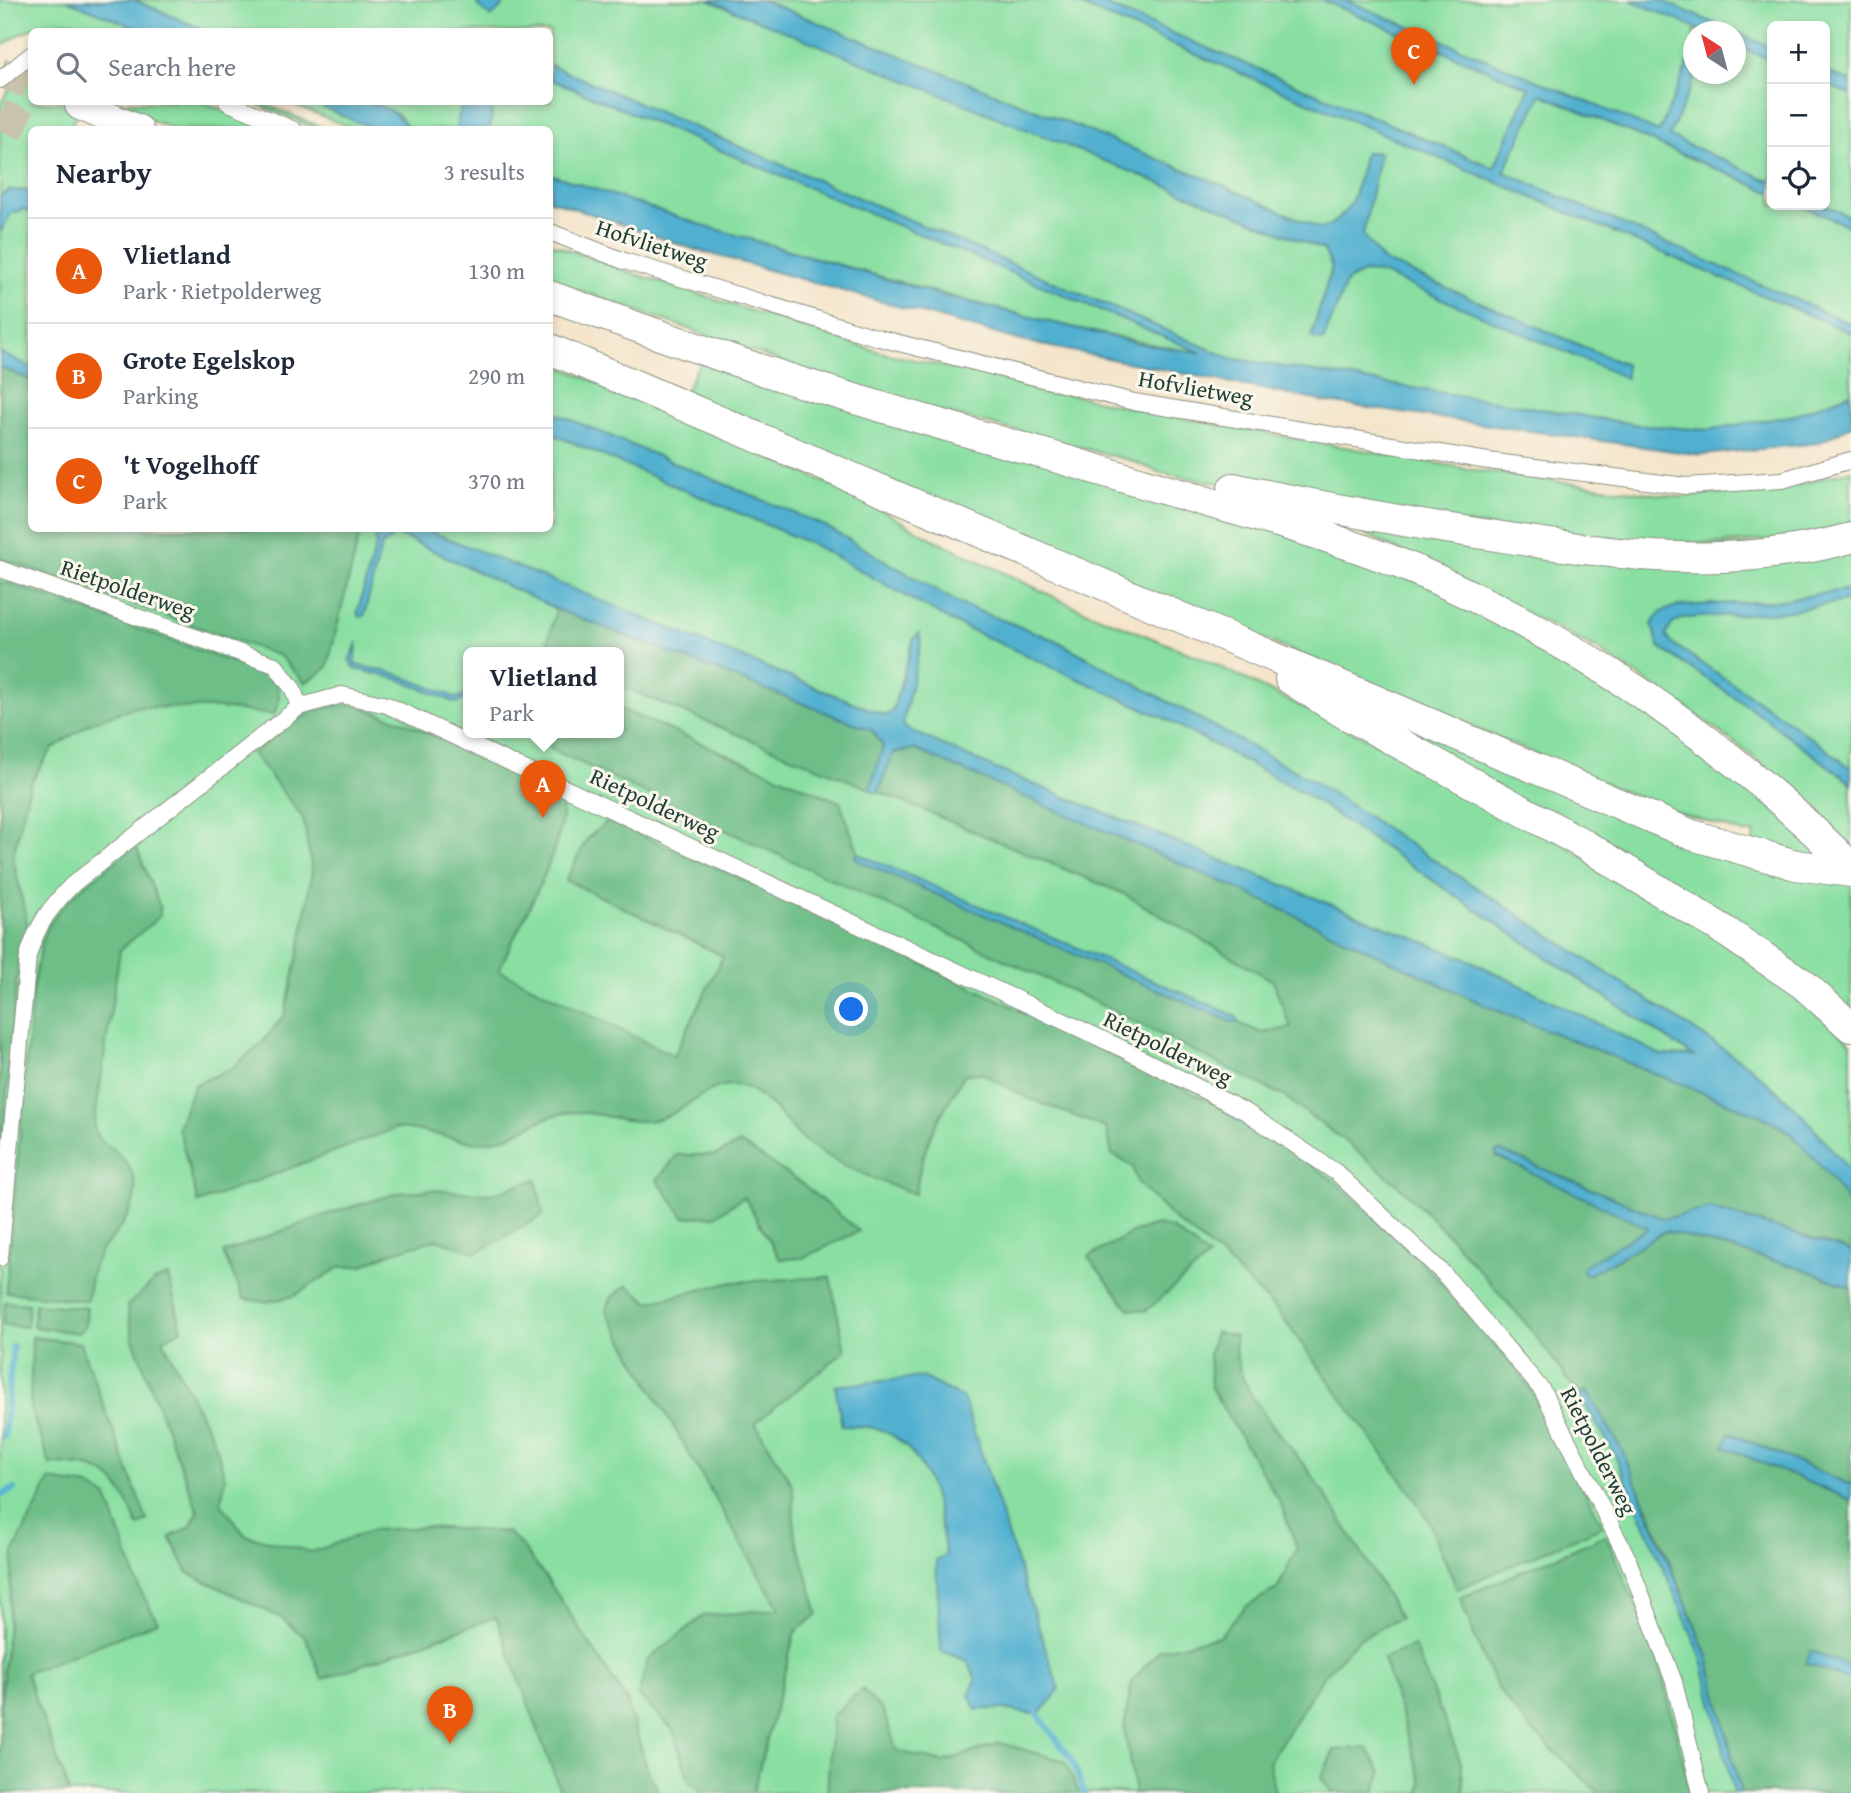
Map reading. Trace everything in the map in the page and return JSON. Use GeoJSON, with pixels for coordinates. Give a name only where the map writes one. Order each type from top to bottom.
{"type":"FeatureCollection","features":[{"type":"Feature","properties":{"kind":"highway"},"geometry":{"type":"LineString","coordinates":[[80,105],[129,126]]}},
{"type":"Feature","properties":{"kind":"highway"},"geometry":{"type":"LineString","coordinates":[[553,297],[670,340],[809,385],[1319,533],[1435,578],[1511,615],[1639,691],[1722,750],[1851,869]]}},
{"type":"Feature","properties":{"kind":"highway"},"geometry":{"type":"LineString","coordinates":[[553,350],[1630,810],[1750,854],[1796,865],[1851,869]]}},
{"type":"Feature","properties":{"kind":"highway"},"geometry":{"type":"LineString","coordinates":[[1001,440],[1372,516],[1648,556],[1744,558],[1851,538]]}},
{"type":"Feature","properties":{"kind":"highway"},"geometry":{"type":"LineString","coordinates":[[1220,634],[1342,712],[1580,842],[1711,922],[1803,984],[1851,1027]]}},
{"type":"Feature","properties":{"kind":"street"},"geometry":{"type":"LineString","coordinates":[[0,80],[28,57]]}},
{"type":"Feature","properties":{"kind":"street"},"geometry":{"type":"LineString","coordinates":[[234,105],[284,126]]}},
{"type":"Feature","properties":{"kind":"street","name":"Hofvlietweg"},"geometry":{"type":"LineString","coordinates":[[553,233],[624,261],[879,338],[1134,402],[1488,461],[1686,486],[1782,480],[1851,460]]}},
{"type":"Feature","properties":{"kind":"street","name":"Rietpolderweg"},"geometry":{"type":"LineString","coordinates":[[0,569],[275,665],[293,689],[299,707]]}},
{"type":"Feature","properties":{"kind":"street","name":"Rietpolderweg"},"geometry":{"type":"LineString","coordinates":[[0,1258],[28,956],[36,930],[49,908],[73,884],[299,707],[342,695],[408,713],[1121,1048],[1246,1112],[1337,1173],[1444,1274],[1542,1390],[1627,1557],[1674,1682],[1701,1793]]}},
{"type":"Feature","properties":{"kind":"green space"},"geometry":{"type":"Polygon","coordinates":[[[0,0],[67,0],[136,28],[56,22],[28,28],[28,31],[0,47],[0,0]]]}},
{"type":"Feature","properties":{"kind":"green space"},"geometry":{"type":"Polygon","coordinates":[[[134,0],[477,0],[477,5],[502,7],[504,0],[708,0],[1324,250],[1332,267],[1311,336],[1323,340],[1347,281],[1365,272],[1381,273],[1626,377],[1625,365],[1382,260],[1363,235],[1379,153],[1365,152],[1357,188],[1348,207],[1342,216],[1321,229],[1210,180],[762,0],[1068,0],[1851,333],[1851,393],[1795,415],[1708,430],[1639,425],[1230,358],[553,66],[553,28],[200,28],[134,0]]]}},
{"type":"Feature","properties":{"kind":"green space"},"geometry":{"type":"Polygon","coordinates":[[[1093,0],[1851,0],[1851,82],[1830,73],[1830,21],[1767,21],[1767,46],[1746,36],[1746,21],[1683,21],[1683,84],[1746,84],[1746,49],[1767,59],[1767,184],[1541,94],[1767,191],[1767,210],[1812,210],[1851,227],[1851,324],[1495,168],[1093,0]]]}},
{"type":"Feature","properties":{"kind":"green space"},"geometry":{"type":"Polygon","coordinates":[[[28,69],[28,105],[82,105],[71,126],[28,126],[28,191],[10,190],[0,196],[0,104],[16,78],[28,69]]]}},
{"type":"Feature","properties":{"kind":"green space"},"geometry":{"type":"Polygon","coordinates":[[[553,80],[1206,354],[1053,323],[953,297],[612,197],[553,175],[553,126],[490,126],[493,105],[553,105],[553,80]]]}},
{"type":"Feature","properties":{"kind":"green space"},"geometry":{"type":"Polygon","coordinates":[[[1830,86],[1851,95],[1851,223],[1823,210],[1830,210],[1830,86]]]}},
{"type":"Feature","properties":{"kind":"green space"},"geometry":{"type":"Polygon","coordinates":[[[113,105],[210,105],[260,126],[166,126],[113,105]]]}},
{"type":"Feature","properties":{"kind":"green space"},"geometry":{"type":"Polygon","coordinates":[[[258,105],[267,105],[319,126],[310,126],[258,105]]]}},
{"type":"Feature","properties":{"kind":"green space"},"geometry":{"type":"Polygon","coordinates":[[[295,105],[319,105],[371,126],[347,126],[295,105]]]}},
{"type":"Feature","properties":{"kind":"green space"},"geometry":{"type":"Polygon","coordinates":[[[375,105],[461,105],[457,126],[407,126],[399,115],[375,105]]]}},
{"type":"Feature","properties":{"kind":"green space"},"geometry":{"type":"Polygon","coordinates":[[[28,210],[28,366],[0,353],[0,233],[11,213],[28,210]]]}},
{"type":"Feature","properties":{"kind":"green space"},"geometry":{"type":"Polygon","coordinates":[[[553,244],[629,272],[883,353],[1149,412],[1479,471],[1679,497],[1785,489],[1851,470],[1851,523],[1790,537],[1697,543],[1603,538],[1437,520],[1161,473],[1129,460],[870,393],[553,281],[553,244]]]}},
{"type":"Feature","properties":{"kind":"green space"},"geometry":{"type":"Polygon","coordinates":[[[0,361],[28,373],[28,532],[406,532],[1851,1192],[1851,1793],[0,1793],[0,361]]]}},
{"type":"Feature","properties":{"kind":"green space"},"geometry":{"type":"Polygon","coordinates":[[[700,362],[1235,512],[1450,594],[1672,723],[1851,876],[1851,1017],[1353,703],[1746,866],[1755,833],[1744,833],[1666,809],[684,394],[700,362]]]}},
{"type":"Feature","properties":{"kind":"green space"},"geometry":{"type":"Polygon","coordinates":[[[553,363],[852,494],[931,538],[1071,605],[1206,660],[1397,753],[1674,906],[1799,998],[1851,1043],[1851,1172],[1804,1116],[1749,1066],[1312,780],[1055,640],[960,604],[825,526],[553,412],[553,363]]]}},
{"type":"Feature","properties":{"kind":"green space"},"geometry":{"type":"Polygon","coordinates":[[[0,367],[28,379],[28,532],[360,532],[327,668],[305,683],[280,656],[0,558],[0,367]]]}},
{"type":"Feature","properties":{"kind":"green space"},"geometry":{"type":"Polygon","coordinates":[[[553,434],[814,545],[953,622],[1162,717],[1302,792],[1694,1057],[1661,1055],[1473,962],[996,769],[904,728],[919,634],[914,638],[893,710],[887,716],[429,532],[553,532],[553,434]]]}},
{"type":"Feature","properties":{"kind":"green space"},"geometry":{"type":"Polygon","coordinates":[[[1288,507],[1515,548],[1851,544],[1851,589],[1776,601],[1677,606],[1659,647],[1755,711],[1851,783],[1851,848],[1756,759],[1682,704],[1595,648],[1372,537],[1288,507]]]}},
{"type":"Feature","properties":{"kind":"green space"},"geometry":{"type":"Polygon","coordinates":[[[0,583],[9,583],[266,674],[275,683],[279,698],[274,715],[220,708],[135,707],[92,722],[52,749],[30,784],[13,857],[28,928],[19,955],[0,1166],[0,583]]]}},
{"type":"Feature","properties":{"kind":"green space"},"geometry":{"type":"Polygon","coordinates":[[[1851,600],[1851,768],[1794,725],[1672,643],[1666,635],[1672,624],[1683,618],[1783,612],[1851,600]]]}},
{"type":"Feature","properties":{"kind":"green space"},"geometry":{"type":"Polygon","coordinates":[[[556,609],[872,730],[883,746],[870,789],[624,687],[624,647],[546,647],[556,609]]]}},
{"type":"Feature","properties":{"kind":"green space"},"geometry":{"type":"Polygon","coordinates":[[[355,705],[404,722],[562,795],[558,837],[550,860],[499,970],[674,1056],[723,956],[566,880],[587,839],[608,821],[733,875],[1116,1055],[1243,1118],[1333,1180],[1438,1279],[1512,1364],[1535,1396],[1603,1526],[1457,1589],[1428,1520],[1412,1494],[1276,1309],[1222,1257],[1175,1220],[1138,1183],[1133,1167],[1112,1154],[1106,1128],[1028,1098],[982,1073],[965,1074],[947,1104],[927,1145],[915,1194],[830,1157],[805,1141],[760,1095],[741,1086],[730,1085],[708,1092],[665,1117],[654,1120],[565,1113],[509,1136],[479,1142],[396,1128],[198,1203],[178,1127],[194,1085],[232,1068],[261,1044],[285,1014],[302,937],[312,870],[303,818],[252,753],[299,719],[325,708],[355,705]]]}},
{"type":"Feature","properties":{"kind":"green space"},"geometry":{"type":"Polygon","coordinates":[[[624,711],[840,802],[859,854],[855,856],[857,860],[1262,1033],[1291,1028],[1273,981],[1122,893],[879,792],[893,753],[914,749],[1241,890],[1489,1007],[1761,1116],[1790,1132],[1826,1172],[1851,1207],[1851,1251],[1711,1208],[1664,1219],[1500,1151],[1496,1152],[1496,1156],[1648,1228],[1583,1267],[1590,1274],[1666,1231],[1804,1269],[1851,1288],[1851,1485],[1730,1433],[1724,1447],[1851,1500],[1851,1667],[1812,1651],[1807,1663],[1851,1681],[1851,1793],[1741,1793],[1708,1657],[1649,1510],[1583,1393],[1580,1396],[1529,1327],[1442,1228],[1397,1184],[1346,1142],[1282,1095],[1087,998],[553,750],[544,738],[624,738],[624,711]]]}},
{"type":"Feature","properties":{"kind":"green space"},"geometry":{"type":"Polygon","coordinates":[[[136,846],[160,907],[160,916],[120,950],[94,1126],[98,1139],[124,1160],[131,1172],[135,1184],[131,1209],[96,1259],[87,1301],[6,1292],[33,985],[44,933],[55,915],[79,890],[136,846]]]}},
{"type":"Feature","properties":{"kind":"green space"},"geometry":{"type":"Polygon","coordinates":[[[740,1143],[801,1183],[859,1231],[803,1258],[780,1259],[744,1197],[715,1216],[684,1217],[657,1180],[677,1155],[716,1155],[740,1143]]]}},
{"type":"Feature","properties":{"kind":"green space"},"geometry":{"type":"Polygon","coordinates":[[[536,1179],[543,1215],[476,1253],[437,1239],[387,1254],[362,1266],[340,1267],[294,1296],[266,1302],[244,1299],[223,1253],[328,1214],[398,1193],[432,1190],[491,1194],[536,1179]]]}},
{"type":"Feature","properties":{"kind":"green space"},"geometry":{"type":"Polygon","coordinates":[[[1157,1225],[1173,1229],[1209,1257],[1146,1311],[1129,1309],[1088,1257],[1134,1232],[1157,1225]]]}},
{"type":"Feature","properties":{"kind":"green space"},"geometry":{"type":"Polygon","coordinates":[[[168,1276],[182,1329],[163,1340],[216,1445],[225,1478],[221,1503],[245,1535],[312,1552],[373,1530],[427,1527],[507,1532],[521,1545],[549,1582],[627,1701],[648,1772],[661,1793],[561,1793],[496,1617],[322,1679],[306,1638],[280,1617],[188,1573],[170,1537],[190,1527],[198,1512],[133,1339],[127,1306],[154,1281],[168,1276]]]}},
{"type":"Feature","properties":{"kind":"green space"},"geometry":{"type":"Polygon","coordinates":[[[830,1277],[845,1351],[755,1423],[793,1486],[794,1530],[818,1614],[795,1632],[753,1793],[705,1793],[690,1783],[673,1730],[638,1695],[648,1660],[703,1616],[779,1609],[606,1310],[612,1297],[627,1285],[649,1302],[733,1282],[830,1277]]]}},
{"type":"Feature","properties":{"kind":"green space"},"geometry":{"type":"Polygon","coordinates":[[[5,1302],[29,1304],[27,1327],[3,1325],[5,1302]]]}},
{"type":"Feature","properties":{"kind":"green space"},"geometry":{"type":"Polygon","coordinates":[[[35,1304],[87,1308],[85,1326],[79,1333],[33,1327],[35,1304]]]}},
{"type":"Feature","properties":{"kind":"green space"},"geometry":{"type":"Polygon","coordinates":[[[1215,1332],[1235,1336],[1236,1356],[1251,1394],[1325,1494],[1400,1618],[1359,1639],[1324,1675],[1269,1762],[1275,1793],[1135,1793],[1124,1727],[1132,1681],[1160,1650],[1219,1636],[1246,1606],[1278,1588],[1297,1548],[1280,1502],[1211,1388],[1209,1355],[1215,1332]]]}},
{"type":"Feature","properties":{"kind":"green space"},"geometry":{"type":"Polygon","coordinates":[[[32,1337],[80,1343],[147,1520],[138,1526],[123,1495],[108,1476],[85,1467],[50,1464],[30,1408],[32,1337]]]}},
{"type":"Feature","properties":{"kind":"green space"},"geometry":{"type":"Polygon","coordinates":[[[49,1480],[89,1486],[107,1497],[140,1590],[158,1622],[26,1673],[70,1793],[0,1793],[0,1714],[14,1552],[49,1480]]]}},
{"type":"Feature","properties":{"kind":"green space"},"geometry":{"type":"Polygon","coordinates":[[[1606,1535],[1658,1659],[1691,1793],[1599,1793],[1533,1731],[1498,1688],[1460,1598],[1606,1535]]]}},
{"type":"Feature","properties":{"kind":"green space"},"geometry":{"type":"Polygon","coordinates":[[[1414,1646],[1461,1762],[1464,1793],[1420,1793],[1422,1782],[1383,1658],[1414,1646]]]}},
{"type":"Feature","properties":{"kind":"green space"},"geometry":{"type":"Polygon","coordinates":[[[862,1689],[883,1711],[897,1751],[943,1762],[1000,1743],[1065,1761],[1079,1793],[827,1793],[832,1716],[862,1689]]]}},
{"type":"Feature","properties":{"kind":"green space"},"geometry":{"type":"Polygon","coordinates":[[[1367,1747],[1382,1774],[1374,1793],[1334,1793],[1321,1778],[1334,1750],[1367,1747]]]}},
{"type":"Feature","properties":{"kind":"water"},"geometry":{"type":"Polygon","coordinates":[[[67,0],[134,0],[200,28],[136,28],[67,0]]]}},
{"type":"Feature","properties":{"kind":"water"},"geometry":{"type":"Polygon","coordinates":[[[477,0],[504,0],[502,7],[491,17],[477,5],[477,0]]]}},
{"type":"Feature","properties":{"kind":"water"},"geometry":{"type":"Polygon","coordinates":[[[708,0],[762,0],[1210,180],[1321,229],[1342,216],[1348,207],[1357,188],[1365,152],[1380,153],[1363,235],[1382,260],[1626,365],[1626,378],[1381,273],[1365,272],[1347,281],[1323,341],[1311,337],[1332,267],[1324,250],[708,0]]]}},
{"type":"Feature","properties":{"kind":"water"},"geometry":{"type":"Polygon","coordinates":[[[1068,0],[1093,0],[1494,168],[1529,88],[1322,0],[1346,0],[1659,132],[1683,76],[1683,84],[1692,84],[1669,136],[1767,180],[1767,191],[1541,94],[1504,172],[1851,324],[1851,333],[1068,0]]]}},
{"type":"Feature","properties":{"kind":"water"},"geometry":{"type":"Polygon","coordinates":[[[1630,0],[1660,0],[1709,21],[1683,23],[1630,0]]]}},
{"type":"Feature","properties":{"kind":"water"},"geometry":{"type":"Polygon","coordinates":[[[1746,36],[1767,46],[1767,59],[1746,49],[1746,36]]]}},
{"type":"Feature","properties":{"kind":"water"},"geometry":{"type":"Polygon","coordinates":[[[553,66],[1230,358],[1639,425],[1708,430],[1795,415],[1851,393],[1851,426],[1818,443],[1701,455],[1326,402],[1022,341],[690,248],[553,201],[553,175],[702,225],[944,296],[1137,343],[1202,353],[553,80],[553,66]]]}},
{"type":"Feature","properties":{"kind":"water"},"geometry":{"type":"Polygon","coordinates":[[[1830,73],[1851,82],[1851,95],[1830,86],[1830,73]]]}},
{"type":"Feature","properties":{"kind":"water"},"geometry":{"type":"Polygon","coordinates":[[[318,105],[377,105],[388,109],[406,126],[370,126],[318,105]]]}},
{"type":"Feature","properties":{"kind":"water"},"geometry":{"type":"Polygon","coordinates":[[[461,105],[493,105],[490,126],[457,126],[461,105]]]}},
{"type":"Feature","properties":{"kind":"water"},"geometry":{"type":"Polygon","coordinates":[[[10,190],[28,191],[28,211],[24,209],[11,213],[0,233],[0,196],[10,190]]]}},
{"type":"Feature","properties":{"kind":"water"},"geometry":{"type":"Polygon","coordinates":[[[1830,208],[1851,217],[1851,227],[1812,210],[1830,210],[1830,208]]]}},
{"type":"Feature","properties":{"kind":"water"},"geometry":{"type":"Polygon","coordinates":[[[0,353],[28,366],[28,379],[0,367],[0,353]]]}},
{"type":"Feature","properties":{"kind":"water"},"geometry":{"type":"Polygon","coordinates":[[[553,412],[825,526],[960,604],[1055,640],[1312,780],[1749,1066],[1804,1116],[1851,1172],[1851,1207],[1826,1172],[1790,1132],[1761,1116],[1489,1007],[1241,890],[914,749],[893,753],[878,792],[874,792],[870,789],[883,746],[872,730],[556,609],[410,540],[395,535],[381,547],[364,616],[357,614],[376,544],[374,532],[432,532],[886,716],[893,710],[914,638],[919,633],[921,642],[903,723],[905,728],[996,769],[1473,962],[1661,1055],[1693,1056],[1302,792],[1162,717],[953,622],[814,545],[553,434],[553,412]]]}},
{"type":"Feature","properties":{"kind":"water"},"geometry":{"type":"Polygon","coordinates":[[[1851,589],[1851,600],[1783,612],[1683,618],[1672,624],[1666,635],[1672,643],[1794,725],[1851,768],[1851,783],[1755,711],[1659,647],[1652,624],[1661,612],[1677,606],[1776,601],[1851,589]]]}},
{"type":"Feature","properties":{"kind":"water"},"geometry":{"type":"Polygon","coordinates":[[[358,642],[354,662],[357,665],[397,674],[457,698],[463,695],[463,700],[456,703],[398,679],[355,669],[349,660],[358,642]]]}},
{"type":"Feature","properties":{"kind":"water"},"geometry":{"type":"Polygon","coordinates":[[[859,854],[1236,1016],[1239,1022],[1232,1022],[857,860],[855,855],[859,854]]]}},
{"type":"Feature","properties":{"kind":"water"},"geometry":{"type":"Polygon","coordinates":[[[1500,1151],[1664,1219],[1711,1208],[1851,1251],[1851,1288],[1804,1269],[1666,1231],[1590,1274],[1584,1274],[1582,1267],[1648,1228],[1496,1156],[1496,1152],[1500,1151]]]}},
{"type":"Feature","properties":{"kind":"water"},"geometry":{"type":"Polygon","coordinates":[[[922,1377],[963,1398],[1059,1689],[1044,1709],[1034,1714],[1002,1709],[976,1710],[969,1695],[976,1680],[968,1661],[941,1651],[936,1560],[946,1555],[929,1482],[911,1451],[898,1439],[876,1428],[842,1426],[835,1386],[922,1377]]]}},
{"type":"Feature","properties":{"kind":"water"},"geometry":{"type":"Polygon","coordinates":[[[1587,1391],[1622,1450],[1708,1657],[1741,1793],[1734,1793],[1701,1656],[1614,1453],[1580,1396],[1587,1391]]]}},
{"type":"Feature","properties":{"kind":"water"},"geometry":{"type":"Polygon","coordinates":[[[1729,1433],[1851,1485],[1851,1500],[1724,1447],[1729,1433]]]}},
{"type":"Feature","properties":{"kind":"water"},"geometry":{"type":"Polygon","coordinates":[[[1811,1651],[1851,1667],[1851,1681],[1806,1663],[1811,1651]]]}},
{"type":"Feature","properties":{"kind":"waterway"},"geometry":{"type":"LineString","coordinates":[[4,1437],[13,1346]]}},
{"type":"Feature","properties":{"kind":"waterway"},"geometry":{"type":"LineString","coordinates":[[0,1496],[14,1489]]}},
{"type":"Feature","properties":{"kind":"waterway"},"geometry":{"type":"LineString","coordinates":[[1037,1713],[1073,1762],[1084,1793]]}},
{"type":"Feature","properties":{"kind":"tunnel"},"geometry":{"type":"LineString","coordinates":[[0,72],[28,83]]}},
{"type":"Feature","properties":{"kind":"tunnel"},"geometry":{"type":"LineString","coordinates":[[0,114],[28,126]]}},
{"type":"Feature","properties":{"kind":"place","name":"'t Vogelhoff"},"geometry":{"type":"Point","coordinates":[1414,85]}},
{"type":"Feature","properties":{"kind":"place","name":"Vlietland"},"geometry":{"type":"Point","coordinates":[543,818]}},
{"type":"Feature","properties":{"kind":"place","name":"Grote Egelskop"},"geometry":{"type":"Point","coordinates":[450,1744]}}]}
